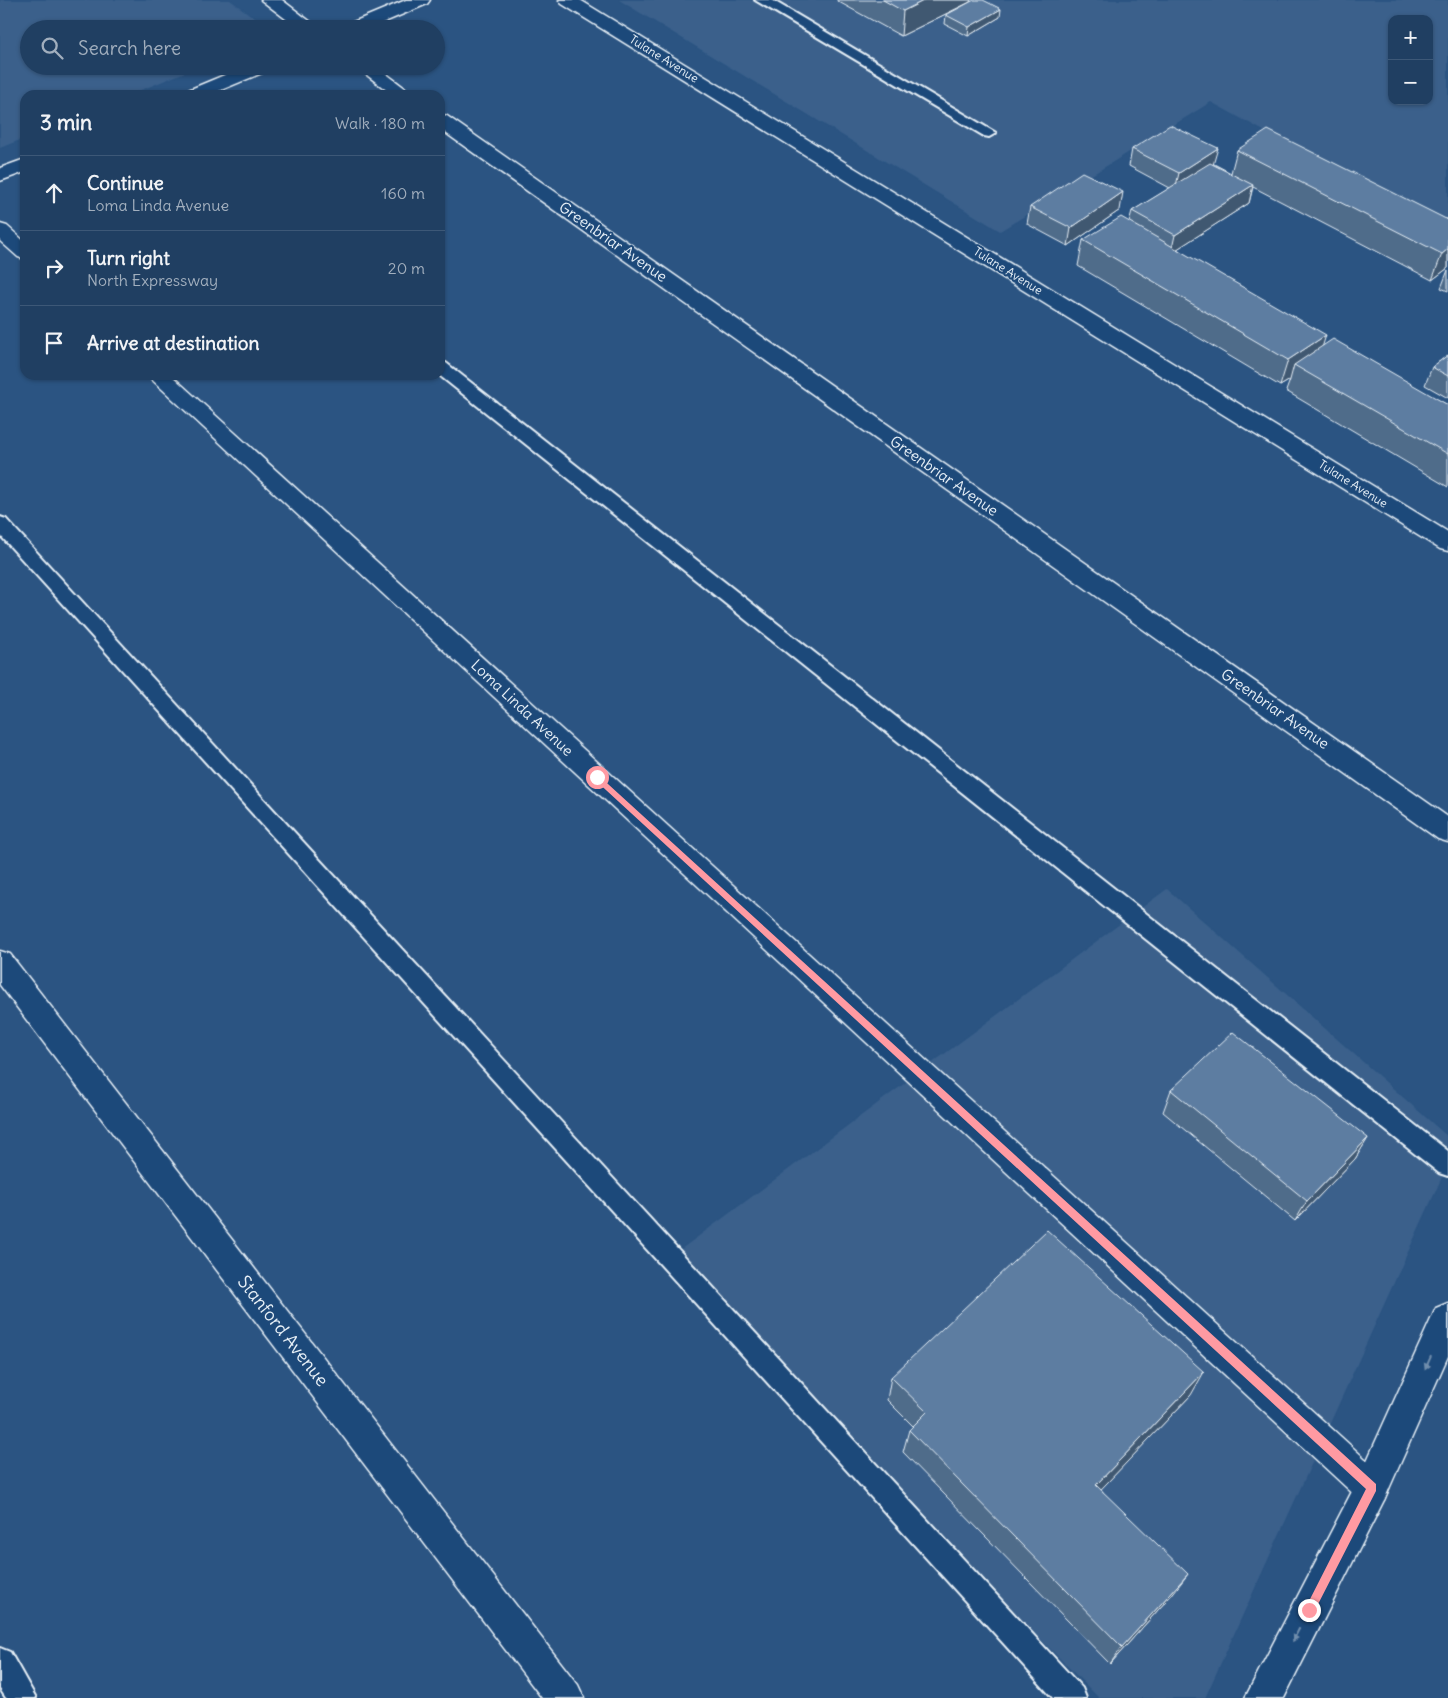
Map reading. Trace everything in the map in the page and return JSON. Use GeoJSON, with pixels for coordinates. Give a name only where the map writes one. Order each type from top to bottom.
{"type":"FeatureCollection","features":[{"type":"Feature","properties":{"kind":"street"},"geometry":{"type":"LineString","coordinates":[[270,0],[298,20]]}},
{"type":"Feature","properties":{"kind":"street"},"geometry":{"type":"LineString","coordinates":[[373,20],[421,0]]}},
{"type":"Feature","properties":{"kind":"street","name":"Tulane Avenue"},"geometry":{"type":"LineString","coordinates":[[568,0],[1448,543]]}},
{"type":"Feature","properties":{"kind":"street"},"geometry":{"type":"LineString","coordinates":[[205,90],[241,75]]}},
{"type":"Feature","properties":{"kind":"street"},"geometry":{"type":"LineString","coordinates":[[377,75],[398,90]]}},
{"type":"Feature","properties":{"kind":"street","name":"Greenbriar Avenue"},"geometry":{"type":"LineString","coordinates":[[445,124],[1448,831]]}},
{"type":"Feature","properties":{"kind":"street"},"geometry":{"type":"LineString","coordinates":[[0,175],[20,167]]}},
{"type":"Feature","properties":{"kind":"street"},"geometry":{"type":"LineString","coordinates":[[0,230],[20,248]]}},
{"type":"Feature","properties":{"kind":"street","name":"Loma Linda Avenue"},"geometry":{"type":"LineString","coordinates":[[163,380],[1372,1488]]}},
{"type":"Feature","properties":{"kind":"street","name":"Stanford Avenue"},"geometry":{"type":"LineString","coordinates":[[0,963],[552,1693]]}},
{"type":"Feature","properties":{"kind":"street"},"geometry":{"type":"LineString","coordinates":[[1264,1698],[1372,1488],[1448,1319]]}},
{"type":"Feature","properties":{"kind":"lane"},"geometry":{"type":"LineString","coordinates":[[762,0],[989,133]]}},
{"type":"Feature","properties":{"kind":"lane"},"geometry":{"type":"LineString","coordinates":[[445,371],[1448,1165]]}},
{"type":"Feature","properties":{"kind":"lane"},"geometry":{"type":"LineString","coordinates":[[0,523],[1072,1698]]}},
{"type":"Feature","properties":{"kind":"lane"},"geometry":{"type":"LineString","coordinates":[[0,1662],[22,1698]]}},
{"type":"Feature","properties":{"kind":"shaded area"},"geometry":{"type":"Polygon","coordinates":[[[0,0],[230,0],[258,20],[20,20],[20,75],[178,75],[141,90],[20,90],[20,140],[0,148],[0,0]]]}},
{"type":"Feature","properties":{"kind":"shaded area"},"geometry":{"type":"Polygon","coordinates":[[[619,0],[1448,0],[1448,232],[1211,102],[1000,231],[619,0]]]}},
{"type":"Feature","properties":{"kind":"shaded area"},"geometry":{"type":"Polygon","coordinates":[[[1167,889],[1448,1137],[1448,1164],[1205,1698],[1099,1698],[665,1261],[1167,889]]]}},
{"type":"Feature","properties":{"kind":"building"},"geometry":{"type":"Polygon","coordinates":[[[883,0],[925,0],[903,11],[883,0]]]}},
{"type":"Feature","properties":{"kind":"building"},"geometry":{"type":"Polygon","coordinates":[[[974,0],[983,0],[1001,9],[969,27],[946,15],[974,0]]]}},
{"type":"Feature","properties":{"kind":"building"},"geometry":{"type":"Polygon","coordinates":[[[1170,125],[1218,148],[1179,173],[1132,149],[1170,125]]]}},
{"type":"Feature","properties":{"kind":"building"},"geometry":{"type":"Polygon","coordinates":[[[1268,130],[1448,220],[1448,249],[1442,254],[1237,150],[1268,130]]]}},
{"type":"Feature","properties":{"kind":"building"},"geometry":{"type":"Polygon","coordinates":[[[1210,163],[1253,185],[1175,235],[1132,211],[1210,163]]]}},
{"type":"Feature","properties":{"kind":"building"},"geometry":{"type":"Polygon","coordinates":[[[1082,172],[1123,192],[1071,228],[1030,207],[1082,172]]]}},
{"type":"Feature","properties":{"kind":"building"},"geometry":{"type":"Polygon","coordinates":[[[1121,217],[1326,335],[1288,360],[1083,240],[1121,217]]]}},
{"type":"Feature","properties":{"kind":"building"},"geometry":{"type":"Polygon","coordinates":[[[1333,339],[1448,405],[1448,454],[1294,365],[1333,339]]]}},
{"type":"Feature","properties":{"kind":"building"},"geometry":{"type":"Polygon","coordinates":[[[1448,355],[1448,376],[1432,367],[1448,355]]]}},
{"type":"Feature","properties":{"kind":"building"},"geometry":{"type":"Polygon","coordinates":[[[1233,1032],[1368,1138],[1307,1201],[1171,1090],[1233,1032]]]}},
{"type":"Feature","properties":{"kind":"building"},"geometry":{"type":"Polygon","coordinates":[[[1047,1230],[1204,1372],[1096,1485],[1188,1574],[1122,1647],[909,1430],[927,1412],[891,1377],[1047,1230]]]}},
{"type":"Feature","properties":{"kind":"route"},"geometry":{"type":"LineString","coordinates":[[597,777],[1372,1488],[1309,1610]]}}]}
